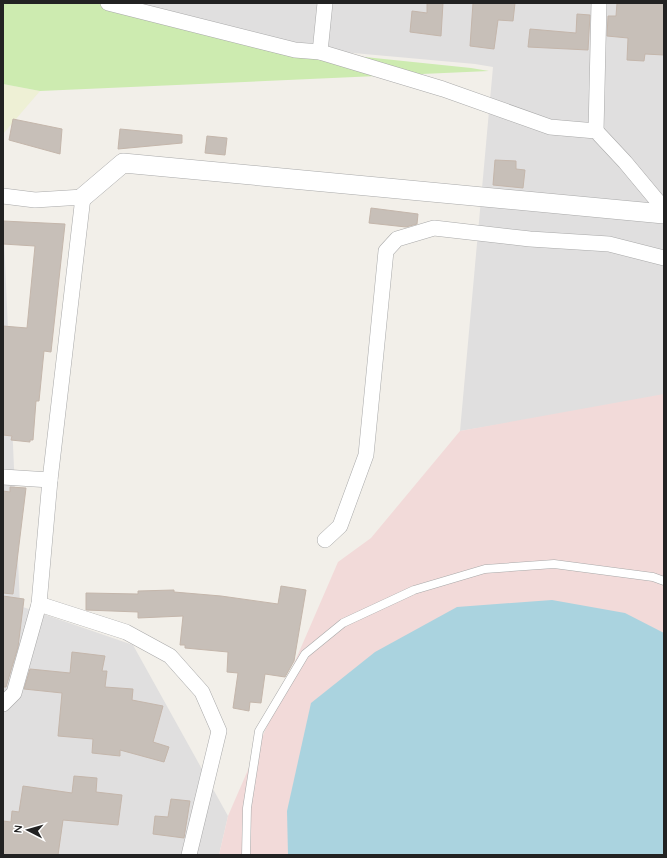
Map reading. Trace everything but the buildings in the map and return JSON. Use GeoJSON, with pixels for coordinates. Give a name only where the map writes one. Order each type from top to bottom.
{"type":"FeatureCollection","features":[{"type":"Feature","properties":{"kind":"street"},"geometry":{"type":"LineString","coordinates":[[108,3],[295,50],[320,52],[443,90],[550,126],[596,131],[664,209]]}},
{"type":"Feature","properties":{"kind":"street"},"geometry":{"type":"LineString","coordinates":[[320,52],[325,3]]}},
{"type":"Feature","properties":{"kind":"street"},"geometry":{"type":"LineString","coordinates":[[596,131],[600,3]]}},
{"type":"Feature","properties":{"kind":"street"},"geometry":{"type":"LineString","coordinates":[[3,196],[35,200],[83,197],[123,163],[664,214]]}},
{"type":"Feature","properties":{"kind":"street"},"geometry":{"type":"LineString","coordinates":[[3,704],[14,693],[39,604],[50,480],[83,197]]}},
{"type":"Feature","properties":{"kind":"street"},"geometry":{"type":"LineString","coordinates":[[325,540],[340,526],[366,455],[386,251],[397,239],[434,228],[530,239],[609,244],[664,258]]}},
{"type":"Feature","properties":{"kind":"street"},"geometry":{"type":"LineString","coordinates":[[3,477],[50,480]]}},
{"type":"Feature","properties":{"kind":"street"},"geometry":{"type":"LineString","coordinates":[[39,604],[126,632],[170,656],[202,692],[219,731],[189,855]]}},
{"type":"Feature","properties":{"kind":"lane"},"geometry":{"type":"LineString","coordinates":[[246,855],[247,808],[259,731],[305,654],[343,623],[414,590],[484,569],[554,564],[653,577],[664,581]]}},
{"type":"Feature","properties":{"kind":"shaded area"},"geometry":{"type":"Polygon","coordinates":[[[115,3],[664,3],[664,397],[460,431],[493,67],[475,64],[298,48],[115,3]]]}},
{"type":"Feature","properties":{"kind":"shaded area"},"geometry":{"type":"Polygon","coordinates":[[[3,215],[20,606],[133,645],[228,816],[219,855],[3,855],[3,215]]]}},
{"type":"Feature","properties":{"kind":"shaded area"},"geometry":{"type":"Polygon","coordinates":[[[664,394],[664,855],[219,855],[228,816],[338,562],[371,538],[460,431],[664,394]]]}},
{"type":"Feature","properties":{"kind":"green space"},"geometry":{"type":"Polygon","coordinates":[[[3,3],[126,3],[297,50],[489,71],[40,91],[3,84],[3,3]]]}},
{"type":"Feature","properties":{"kind":"green space"},"geometry":{"type":"Polygon","coordinates":[[[3,84],[40,91],[3,134],[3,84]]]}},
{"type":"Feature","properties":{"kind":"water"},"geometry":{"type":"Polygon","coordinates":[[[552,600],[625,613],[664,633],[664,855],[288,855],[287,811],[311,703],[375,652],[457,607],[552,600]]]}}]}
